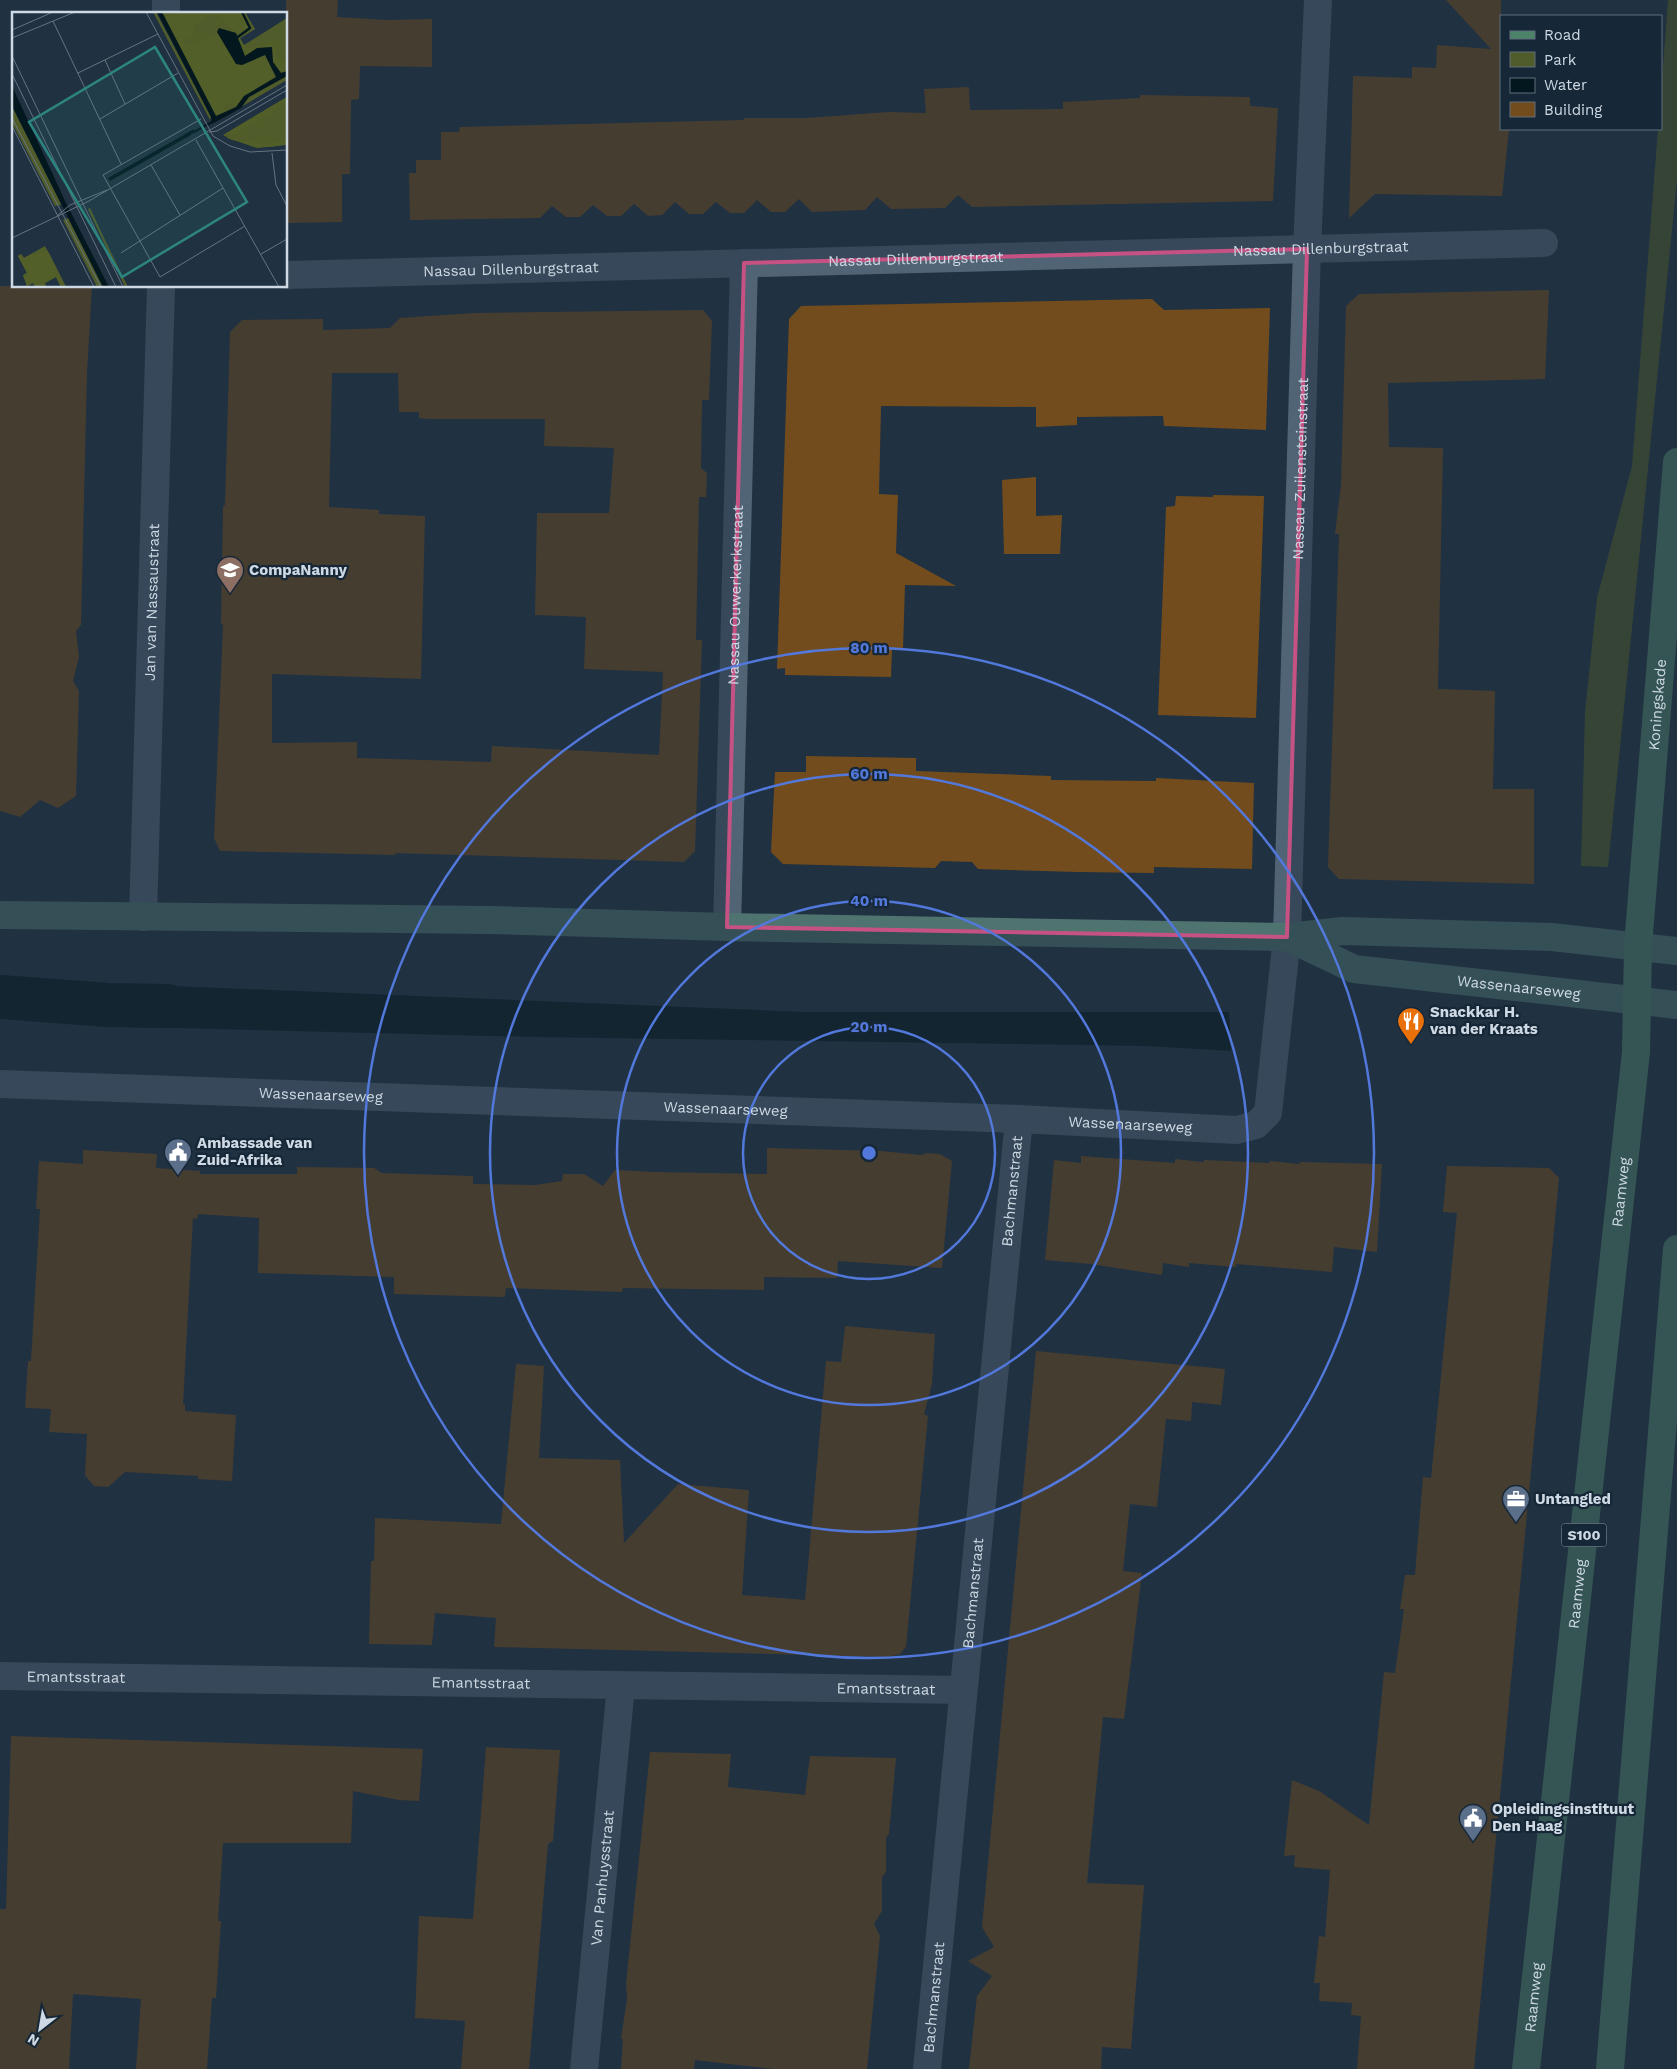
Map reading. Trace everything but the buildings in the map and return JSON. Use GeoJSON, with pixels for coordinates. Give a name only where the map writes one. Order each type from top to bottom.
{"type":"FeatureCollection","features":[{"type":"Feature","properties":{"kind":"main road","name":"Koningskade"},"geometry":{"type":"LineString","coordinates":[[1638,946],[1677,462]]}},
{"type":"Feature","properties":{"kind":"main road","name":"S100"},"geometry":{"type":"LineString","coordinates":[[1638,946],[1638,1000]]}},
{"type":"Feature","properties":{"kind":"main road","name":"Raamweg"},"geometry":{"type":"LineString","coordinates":[[1526,2069],[1636,1052],[1638,1000]]}},
{"type":"Feature","properties":{"kind":"main road"},"geometry":{"type":"LineString","coordinates":[[1610,2069],[1677,1249]]}},
{"type":"Feature","properties":{"kind":"street","name":"Nassau Zuilensteinstraat"},"geometry":{"type":"LineString","coordinates":[[1287,937],[1307,249],[1318,0]]}},
{"type":"Feature","properties":{"kind":"street","name":"Nassau Dillenburgstraat"},"geometry":{"type":"LineString","coordinates":[[288,275],[1544,243]]}},
{"type":"Feature","properties":{"kind":"street","name":"Nassau Ouwerkerkstraat"},"geometry":{"type":"LineString","coordinates":[[728,927],[744,263]]}},
{"type":"Feature","properties":{"kind":"street","name":"Jan van Nassaustraat"},"geometry":{"type":"LineString","coordinates":[[143,917],[161,288]]}},
{"type":"Feature","properties":{"kind":"street","name":"Wassenaarseweg"},"geometry":{"type":"LineString","coordinates":[[0,914],[490,920],[728,927],[1287,937],[1343,931],[1552,937],[1677,951]]}},
{"type":"Feature","properties":{"kind":"street","name":"Wassenaarseweg"},"geometry":{"type":"LineString","coordinates":[[1287,937],[1354,969],[1677,1005]]}},
{"type":"Feature","properties":{"kind":"street","name":"Wassenaarseweg"},"geometry":{"type":"LineString","coordinates":[[0,1084],[1019,1119],[1237,1130],[1256,1125],[1268,1112],[1287,937]]}},
{"type":"Feature","properties":{"kind":"street","name":"Bachmanstraat"},"geometry":{"type":"LineString","coordinates":[[927,2069],[1019,1119]]}},
{"type":"Feature","properties":{"kind":"street","name":"Emantsstraat"},"geometry":{"type":"LineString","coordinates":[[0,1676],[963,1690]]}},
{"type":"Feature","properties":{"kind":"street","name":"Van Panhuysstraat"},"geometry":{"type":"LineString","coordinates":[[584,2069],[621,1686]]}},
{"type":"Feature","properties":{"kind":"highlighted area"},"geometry":{"type":"Polygon","coordinates":[[[1307,249],[1287,937],[727,927],[744,263],[1307,249]]]}},
{"type":"Feature","properties":{"kind":"green space"},"geometry":{"type":"Polygon","coordinates":[[[1668,0],[1677,0],[1677,180],[1608,867],[1581,866],[1585,712],[1597,598],[1632,466],[1658,130],[1662,130],[1662,80],[1668,0]]]}},
{"type":"Feature","properties":{"kind":"water"},"geometry":{"type":"Polygon","coordinates":[[[123,984],[806,1012],[1229,1012],[1231,1051],[1147,1046],[535,1037],[92,1026],[123,984]]]}},
{"type":"Feature","properties":{"kind":"waterway"},"geometry":{"type":"LineString","coordinates":[[0,997],[108,1005],[168,1006]]}},
{"type":"Feature","properties":{"kind":"place","name":"CompaNanny"},"geometry":{"type":"Point","coordinates":[230,594]}},
{"type":"Feature","properties":{"kind":"place","name":"Snackkar H. van der Kraats"},"geometry":{"type":"Point","coordinates":[1411,1045]}},
{"type":"Feature","properties":{"kind":"place","name":"Ambassade van Zuid-Afrika"},"geometry":{"type":"Point","coordinates":[178,1176]}},
{"type":"Feature","properties":{"kind":"place","name":"Untangled"},"geometry":{"type":"Point","coordinates":[1516,1523]}},
{"type":"Feature","properties":{"kind":"place","name":"Opleidingsinstituut Den Haag"},"geometry":{"type":"Point","coordinates":[1473,1842]}}]}
